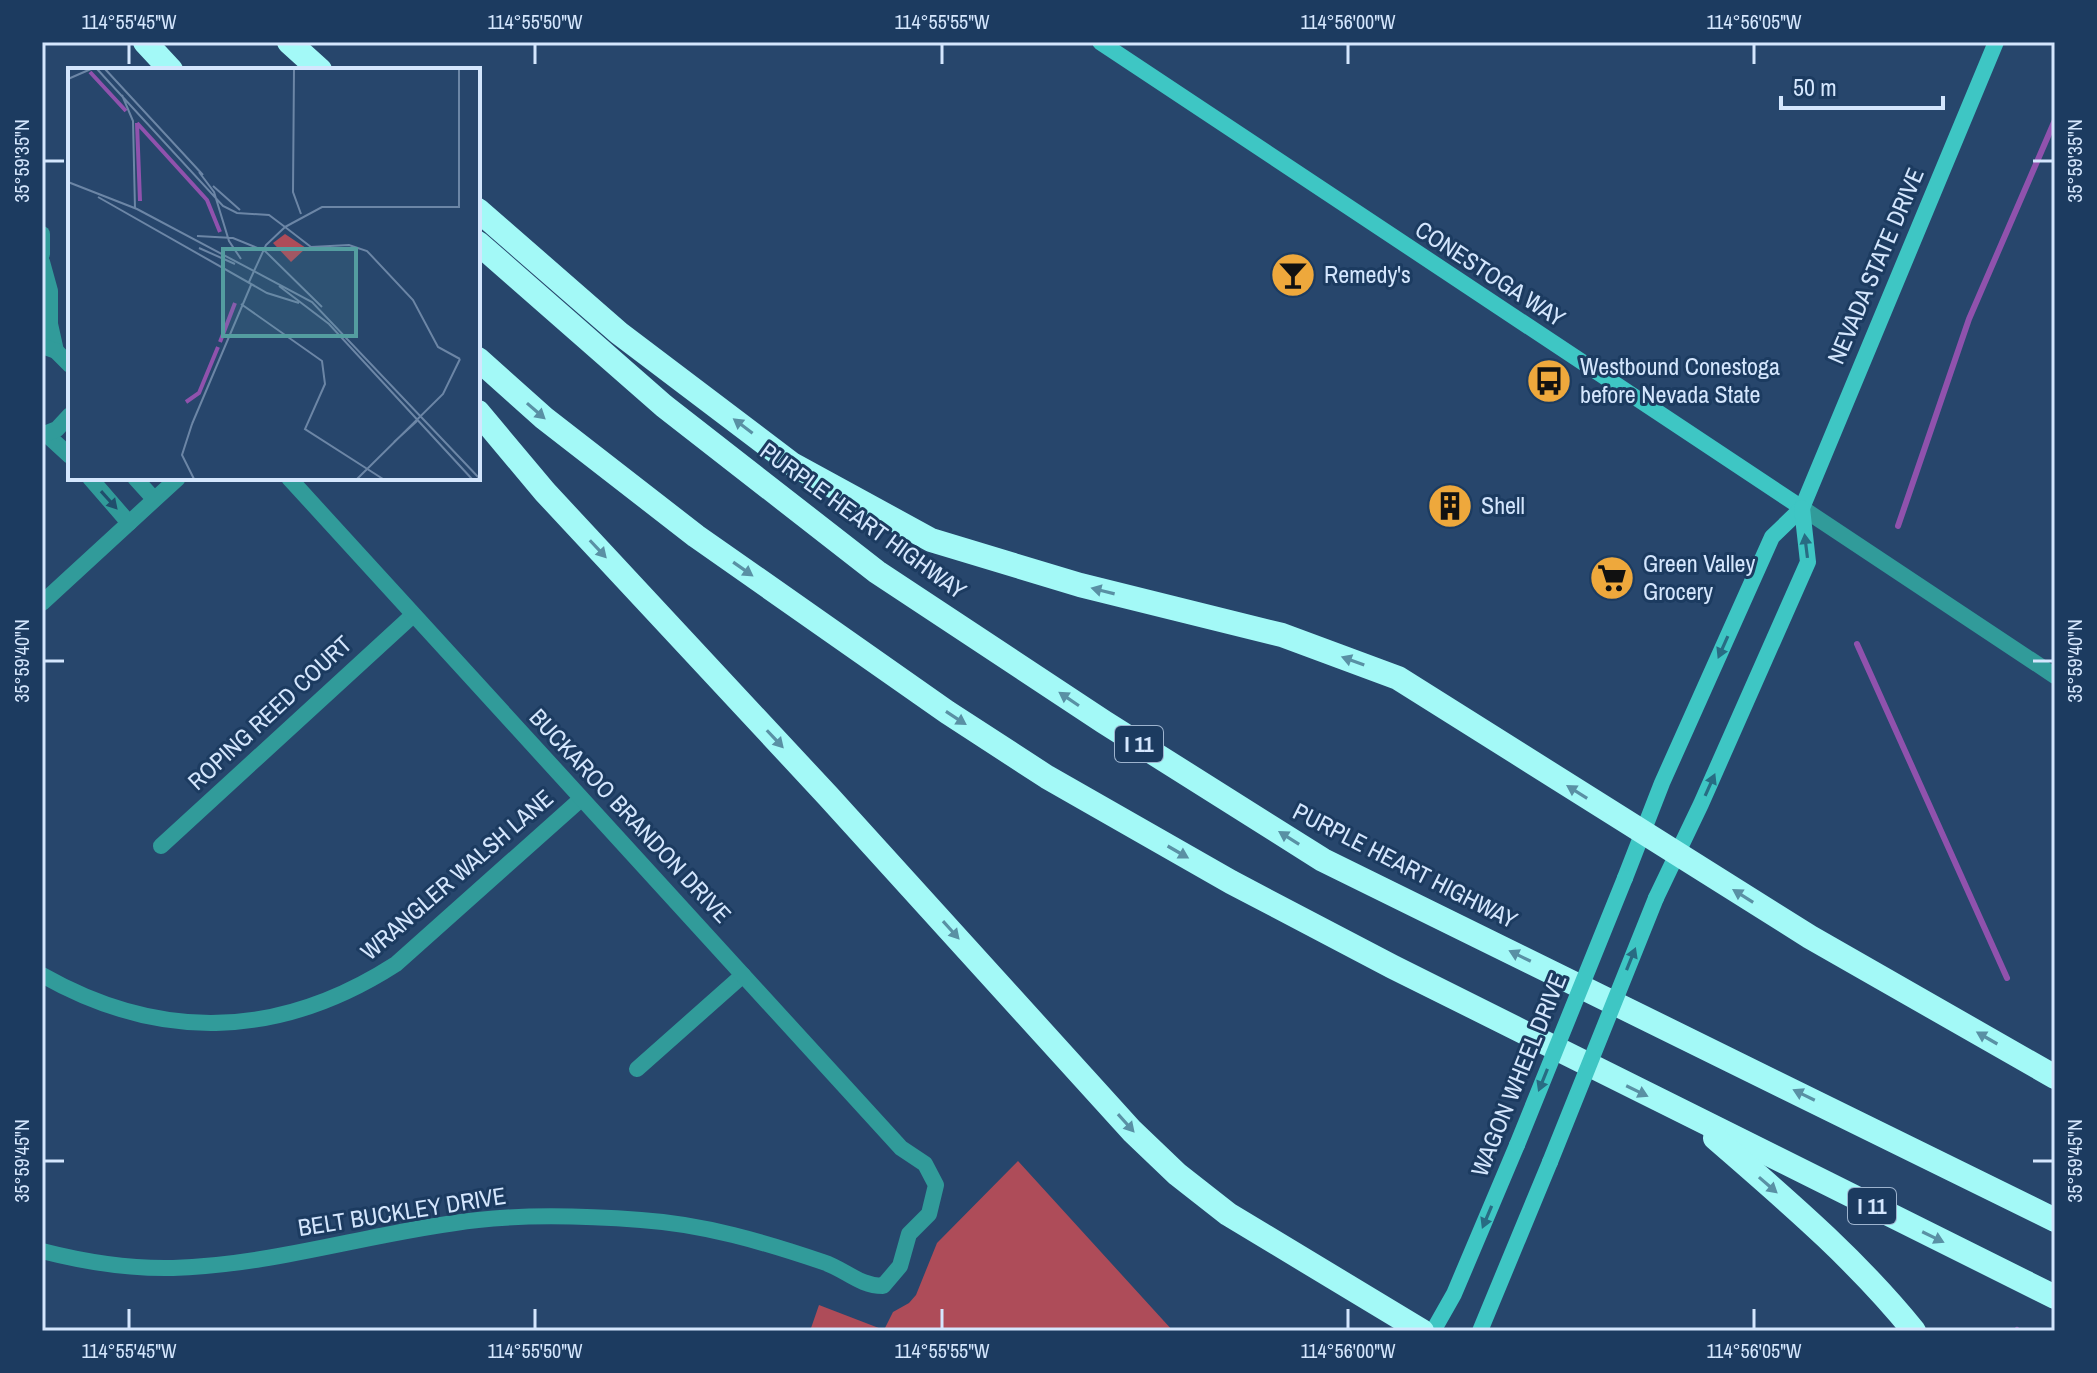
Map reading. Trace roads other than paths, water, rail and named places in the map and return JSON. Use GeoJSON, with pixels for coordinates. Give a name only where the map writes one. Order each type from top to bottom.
{"type":"FeatureCollection","features":[{"type":"Feature","properties":{"kind":"highway"},"geometry":{"type":"LineString","coordinates":[[145,42],[169,68]]}},
{"type":"Feature","properties":{"kind":"highway"},"geometry":{"type":"LineString","coordinates":[[273,42],[299,68]]}},
{"type":"Feature","properties":{"kind":"highway"},"geometry":{"type":"LineString","coordinates":[[289,42],[318,68]]}},
{"type":"Feature","properties":{"kind":"highway"},"geometry":{"type":"LineString","coordinates":[[480,212],[619,333],[792,464],[931,540],[1080,585],[1282,635],[1398,678],[1823,945],[2055,1077]]}},
{"type":"Feature","properties":{"kind":"highway","name":"PURPLE HEART HIGHWAY"},"geometry":{"type":"LineString","coordinates":[[480,245],[664,406],[877,572],[1104,722],[1323,860],[2055,1220]]}},
{"type":"Feature","properties":{"kind":"highway","name":"I 11"},"geometry":{"type":"LineString","coordinates":[[480,361],[544,418],[696,536],[947,712],[1047,777],[1231,882],[1393,967],[2055,1297]]}},
{"type":"Feature","properties":{"kind":"highway"},"geometry":{"type":"LineString","coordinates":[[480,414],[554,502],[849,819],[1132,1131],[1177,1174],[1228,1214],[1422,1331]]}},
{"type":"Feature","properties":{"kind":"highway"},"geometry":{"type":"LineString","coordinates":[[1688,1115],[1813,1224],[1868,1277],[1914,1331]]}},
{"type":"Feature","properties":{"kind":"highway"},"geometry":{"type":"LineString","coordinates":[[1874,1130],[2055,1209]]}},
{"type":"Feature","properties":{"kind":"street","name":"CONESTOGA WAY"},"geometry":{"type":"LineString","coordinates":[[1100,42],[2055,676]]}},
{"type":"Feature","properties":{"kind":"street","name":"NEVADA STATE DRIVE"},"geometry":{"type":"LineString","coordinates":[[1643,834],[1662,783],[1772,537],[1802,508],[1996,42]]}},
{"type":"Feature","properties":{"kind":"street"},"geometry":{"type":"LineString","coordinates":[[42,234],[42,254]]}},
{"type":"Feature","properties":{"kind":"street"},"geometry":{"type":"LineString","coordinates":[[42,262],[50,291],[49,349],[68,363]]}},
{"type":"Feature","properties":{"kind":"street"},"geometry":{"type":"LineString","coordinates":[[68,417],[57,429],[44,434],[68,454]]}},
{"type":"Feature","properties":{"kind":"street"},"geometry":{"type":"LineString","coordinates":[[92,480],[129,523]]}},
{"type":"Feature","properties":{"kind":"street"},"geometry":{"type":"LineString","coordinates":[[137,480],[154,499]]}},
{"type":"Feature","properties":{"kind":"street"},"geometry":{"type":"LineString","coordinates":[[42,603],[176,480]]}},
{"type":"Feature","properties":{"kind":"street","name":"BUCKAROO BRANDON DRIVE"},"geometry":{"type":"LineString","coordinates":[[291,480],[901,1148],[925,1164],[936,1185]]}},
{"type":"Feature","properties":{"kind":"street","name":"NEVADA STATE DRIVE"},"geometry":{"type":"LineString","coordinates":[[1676,855],[1808,562],[1802,508]]}},
{"type":"Feature","properties":{"kind":"street","name":"ROPING REED COURT"},"geometry":{"type":"LineString","coordinates":[[161,846],[413,615]]}},
{"type":"Feature","properties":{"kind":"street","name":"WRANGLER WALSH LANE"},"geometry":{"type":"LineString","coordinates":[[42,975],[107,1006],[168,1021],[208,1024],[251,1022],[318,1005],[369,981],[396,964],[581,799]]}},
{"type":"Feature","properties":{"kind":"street","name":"WAGON WHEEL DRIVE"},"geometry":{"type":"LineString","coordinates":[[1433,1331],[1454,1294],[1517,1145],[1643,834]]}},
{"type":"Feature","properties":{"kind":"street"},"geometry":{"type":"LineString","coordinates":[[1480,1331],[1676,855]]}},
{"type":"Feature","properties":{"kind":"street"},"geometry":{"type":"LineString","coordinates":[[637,1069],[743,975]]}},
{"type":"Feature","properties":{"kind":"street","name":"BELT BUCKLEY DRIVE"},"geometry":{"type":"LineString","coordinates":[[42,1251],[104,1264],[175,1268],[266,1257],[479,1220],[587,1217],[644,1220],[699,1228],[764,1243],[828,1264],[868,1286],[883,1286],[900,1266],[909,1234],[929,1214],[936,1185]]}},
{"type":"Feature","properties":{"kind":"waterway"},"geometry":{"type":"LineString","coordinates":[[1898,526],[1969,319],[2055,120]]}},
{"type":"Feature","properties":{"kind":"waterway"},"geometry":{"type":"LineString","coordinates":[[1857,644],[2007,978]]}},
{"type":"Feature","properties":{"kind":"place","name":"Remedy's"},"geometry":{"type":"Point","coordinates":[1293,275]}},
{"type":"Feature","properties":{"kind":"place","name":"Westbound Conestoga before Nevada State"},"geometry":{"type":"Point","coordinates":[1549,381]}},
{"type":"Feature","properties":{"kind":"place","name":"Shell"},"geometry":{"type":"Point","coordinates":[1450,506]}},
{"type":"Feature","properties":{"kind":"place","name":"Green Valley Grocery"},"geometry":{"type":"Point","coordinates":[1612,578]}}]}
